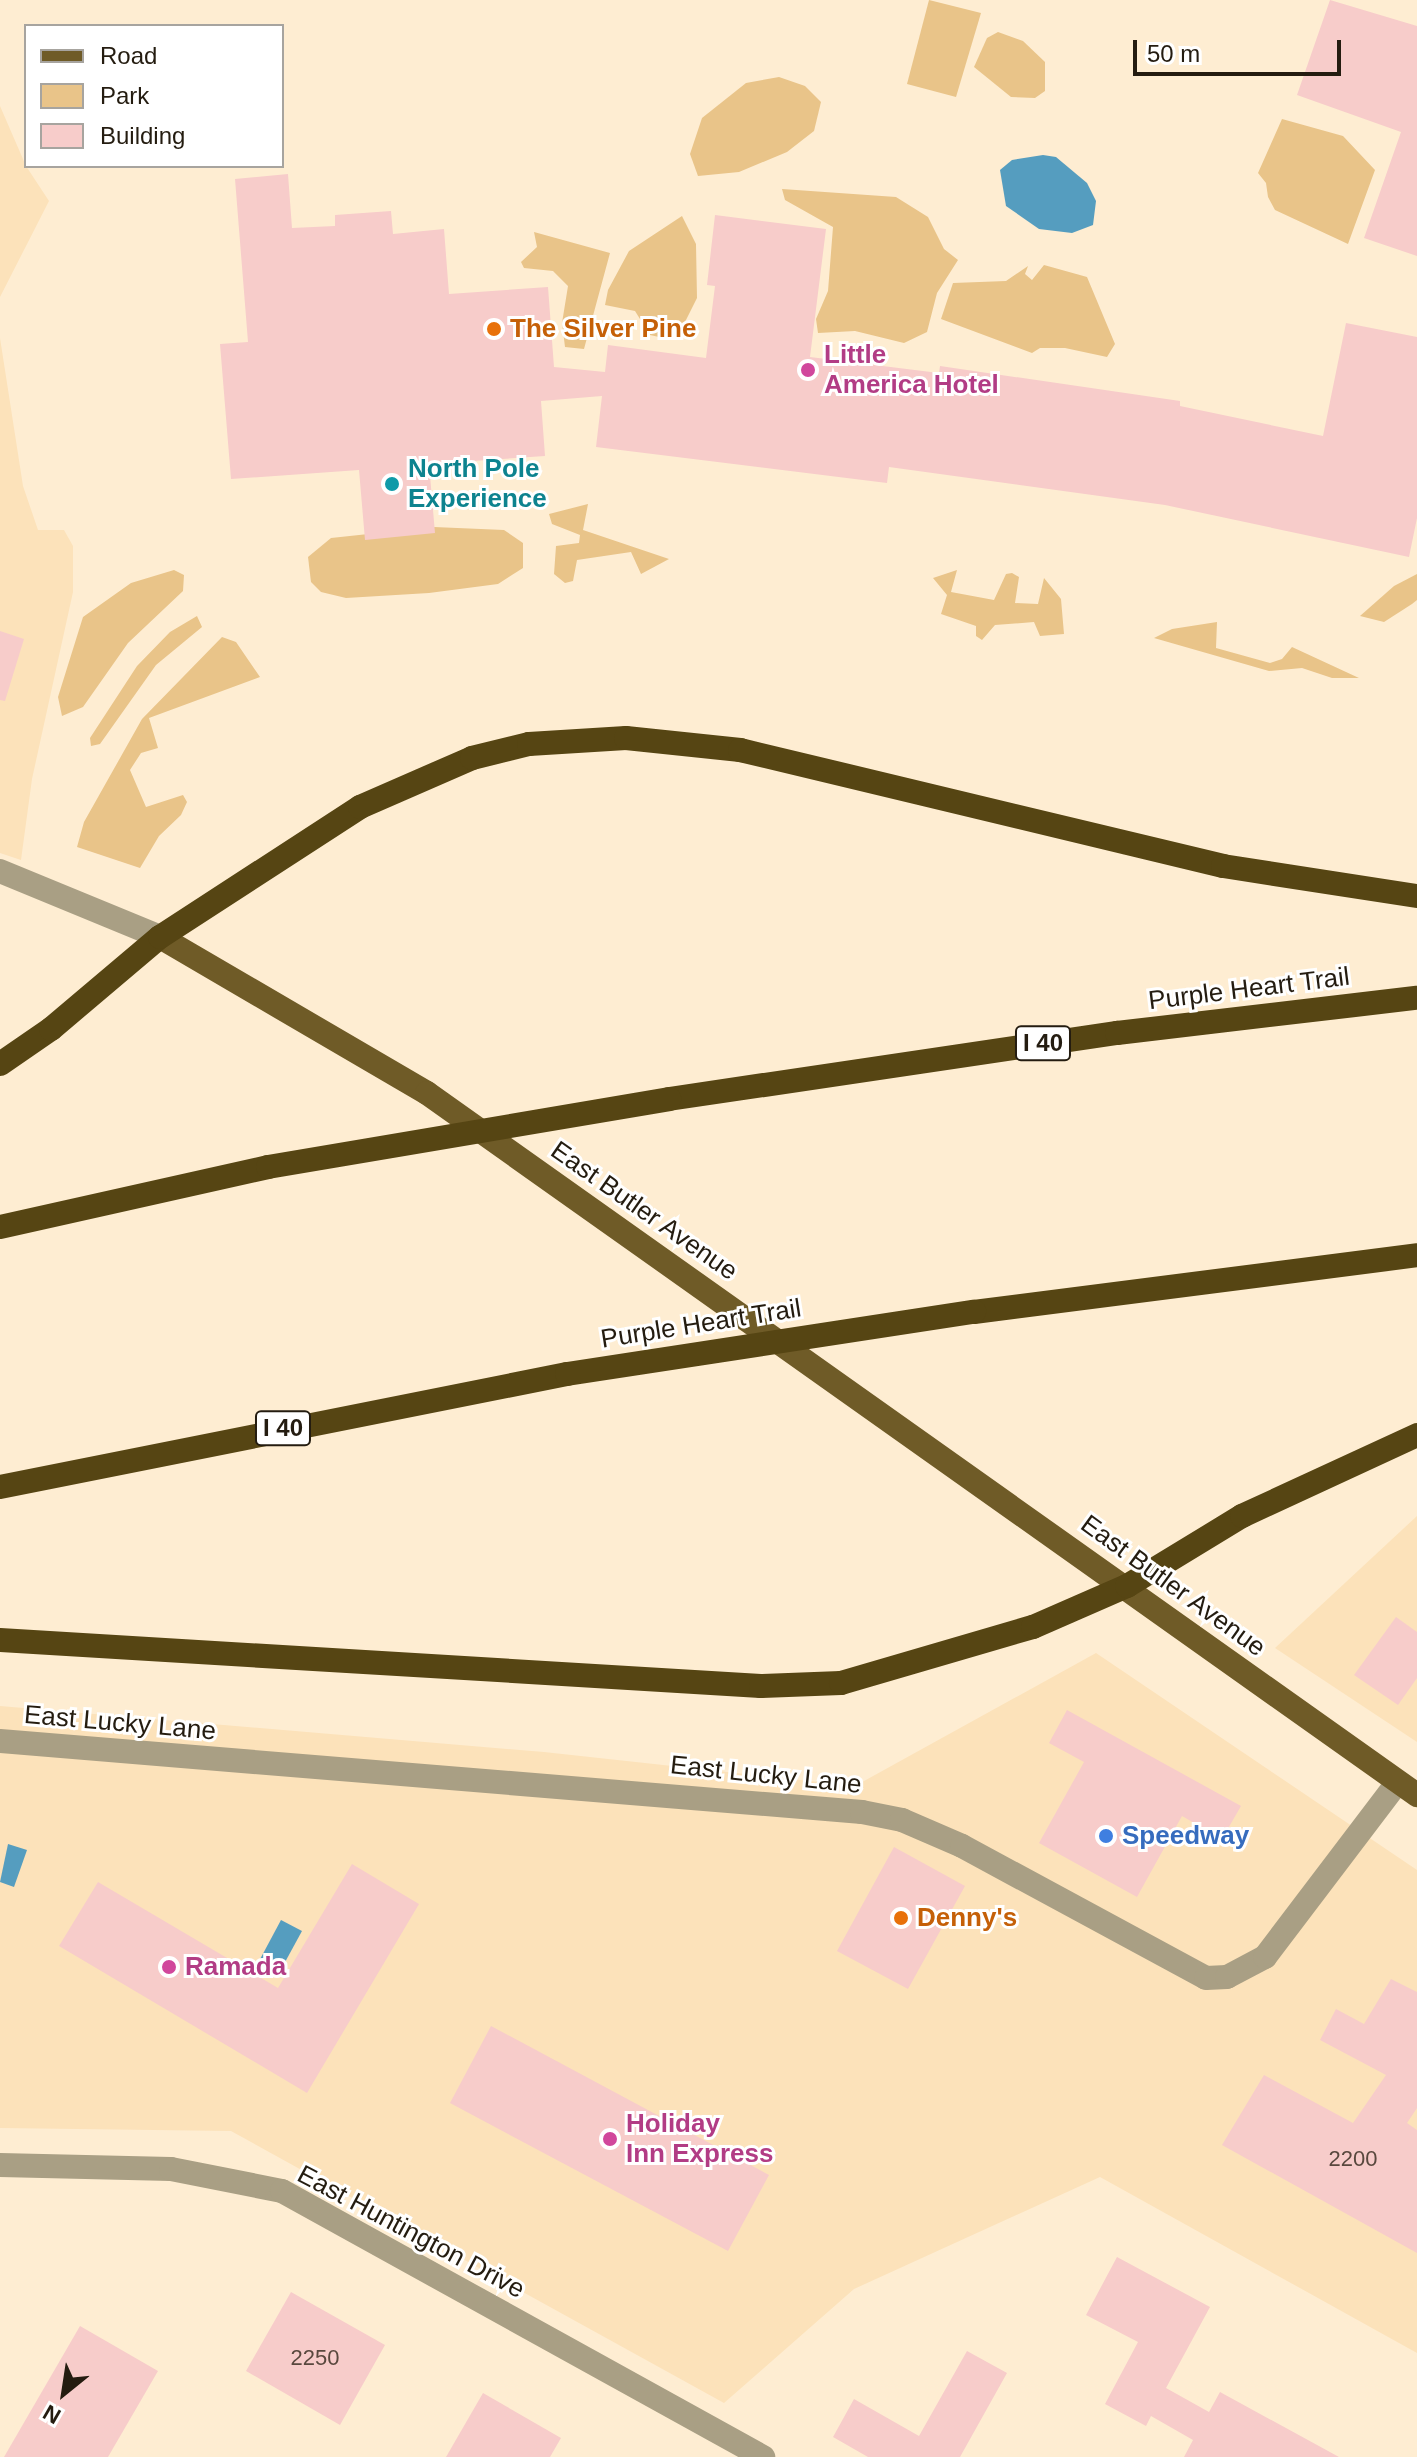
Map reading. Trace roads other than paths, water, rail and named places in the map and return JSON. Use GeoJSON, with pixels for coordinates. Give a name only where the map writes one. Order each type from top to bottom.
{"type":"FeatureCollection","features":[{"type":"Feature","properties":{"kind":"highway"},"geometry":{"type":"LineString","coordinates":[[0,1064],[51,1029],[160,937],[301,843],[421,778],[529,744],[626,738],[740,750],[1223,866],[1417,896]]}},
{"type":"Feature","properties":{"kind":"highway","name":"Purple Heart Trail"},"geometry":{"type":"LineString","coordinates":[[0,1227],[268,1167],[669,1099],[1117,1033],[1417,998]]}},
{"type":"Feature","properties":{"kind":"highway","name":"Purple Heart Trail"},"geometry":{"type":"LineString","coordinates":[[0,1487],[567,1374],[974,1312],[1417,1255]]}},
{"type":"Feature","properties":{"kind":"highway"},"geometry":{"type":"LineString","coordinates":[[0,1640],[761,1686],[841,1683],[1033,1627],[1127,1586],[1242,1516],[1417,1435]]}},
{"type":"Feature","properties":{"kind":"main road","name":"East Butler Avenue"},"geometry":{"type":"LineString","coordinates":[[160,937],[427,1093],[1127,1586],[1407,1789]]}},
{"type":"Feature","properties":{"kind":"street","name":"East Butler Avenue"},"geometry":{"type":"LineString","coordinates":[[0,871],[160,937]]}},
{"type":"Feature","properties":{"kind":"street","name":"East Lucky Lane"},"geometry":{"type":"LineString","coordinates":[[0,1741],[862,1812],[913,1824],[962,1846],[1206,1978],[1227,1977],[1265,1957],[1407,1789]]}},
{"type":"Feature","properties":{"kind":"street","name":"East Huntington Drive"},"geometry":{"type":"LineString","coordinates":[[0,2165],[171,2169],[282,2191],[763,2457]]}},
{"type":"Feature","properties":{"kind":"water"},"geometry":{"type":"Polygon","coordinates":[[[1043,155],[1056,157],[1087,183],[1096,201],[1093,225],[1072,233],[1039,229],[1006,206],[1000,170],[1012,160],[1043,155]]]}},
{"type":"Feature","properties":{"kind":"water"},"geometry":{"type":"Polygon","coordinates":[[[8,1844],[27,1850],[14,1887],[0,1882],[8,1844]]]}},
{"type":"Feature","properties":{"kind":"water"},"geometry":{"type":"Polygon","coordinates":[[[281,1920],[302,1931],[278,1975],[258,1963],[281,1920]]]}},
{"type":"Feature","properties":{"kind":"place","name":"The Silver Pine"},"geometry":{"type":"Point","coordinates":[494,329]}},
{"type":"Feature","properties":{"kind":"place","name":"Little America Hotel"},"geometry":{"type":"Point","coordinates":[808,370]}},
{"type":"Feature","properties":{"kind":"place","name":"North Pole Experience"},"geometry":{"type":"Point","coordinates":[392,484]}},
{"type":"Feature","properties":{"kind":"place","name":"Speedway"},"geometry":{"type":"Point","coordinates":[1106,1836]}},
{"type":"Feature","properties":{"kind":"place","name":"Denny's"},"geometry":{"type":"Point","coordinates":[901,1918]}},
{"type":"Feature","properties":{"kind":"place","name":"Ramada"},"geometry":{"type":"Point","coordinates":[169,1967]}},
{"type":"Feature","properties":{"kind":"place","name":"Holiday Inn Express"},"geometry":{"type":"Point","coordinates":[610,2139]}}]}
